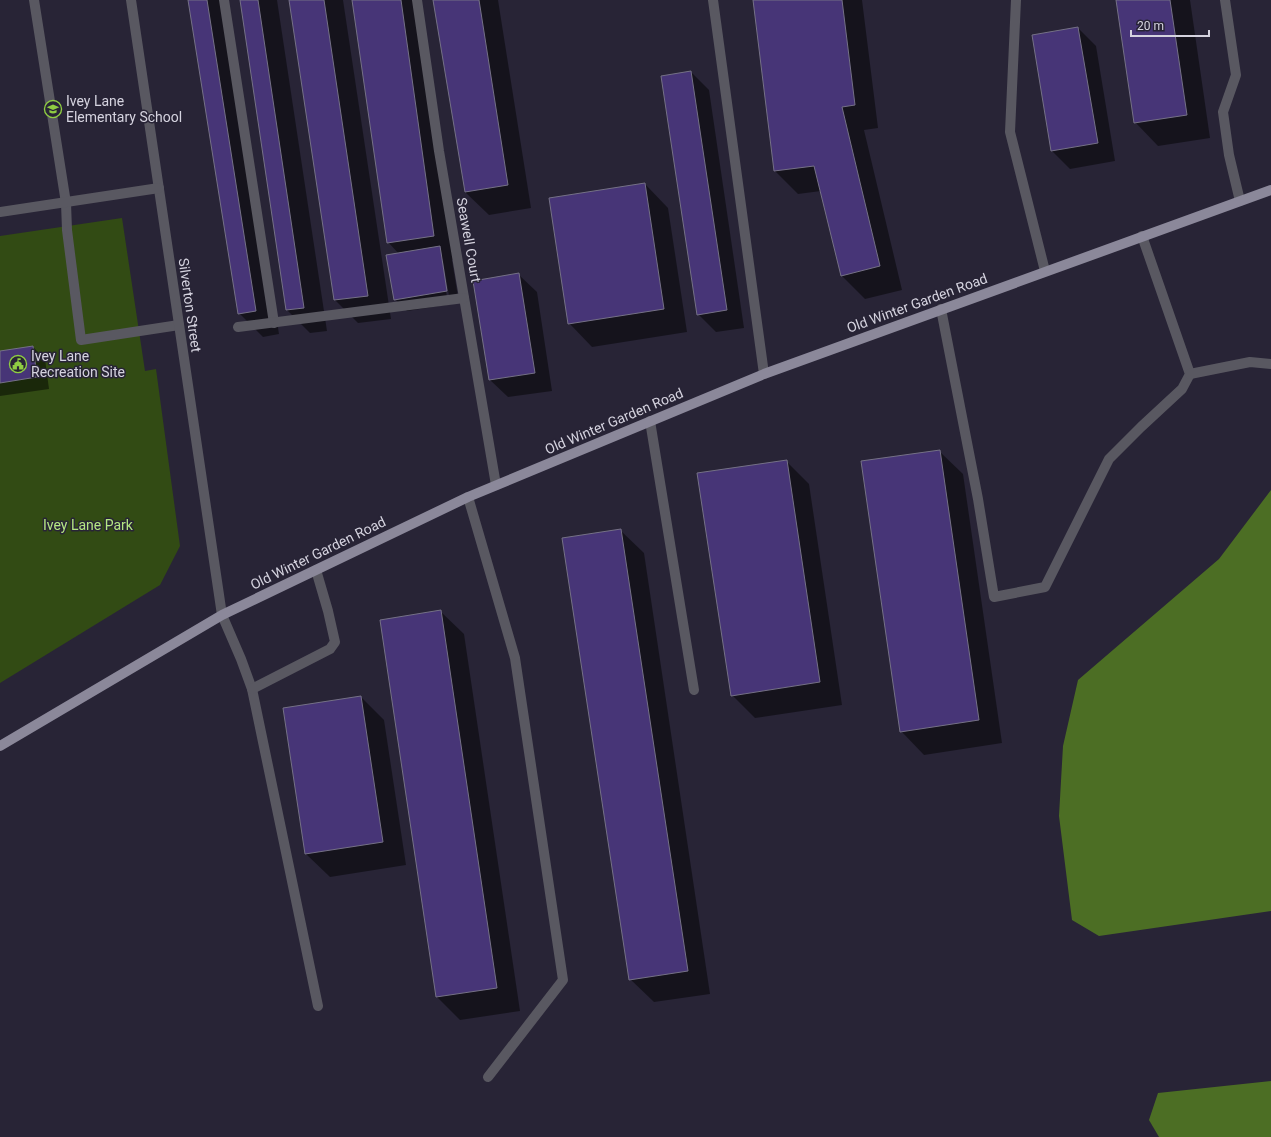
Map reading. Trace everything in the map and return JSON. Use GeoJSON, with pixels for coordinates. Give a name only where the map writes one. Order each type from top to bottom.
{"type":"FeatureCollection","features":[{"type":"Feature","properties":{"kind":"main road","name":"Old Winter Garden Road"},"geometry":{"type":"LineString","coordinates":[[0,746],[222,615],[468,497],[764,374],[1271,190]]}},
{"type":"Feature","properties":{"kind":"street"},"geometry":{"type":"LineString","coordinates":[[34,0],[66,203],[81,340],[179,325]]}},
{"type":"Feature","properties":{"kind":"street","name":"Silverton Street"},"geometry":{"type":"LineString","coordinates":[[131,0],[222,615],[242,659],[252,689],[318,1006]]}},
{"type":"Feature","properties":{"kind":"street"},"geometry":{"type":"LineString","coordinates":[[224,0],[274,323]]}},
{"type":"Feature","properties":{"kind":"street","name":"Seawell Court"},"geometry":{"type":"LineString","coordinates":[[417,0],[440,151],[496,485]]}},
{"type":"Feature","properties":{"kind":"street"},"geometry":{"type":"LineString","coordinates":[[713,0],[764,374]]}},
{"type":"Feature","properties":{"kind":"street"},"geometry":{"type":"LineString","coordinates":[[1016,0],[1010,132],[1045,272]]}},
{"type":"Feature","properties":{"kind":"street"},"geometry":{"type":"LineString","coordinates":[[1225,0],[1236,75],[1223,112],[1229,155],[1240,201]]}},
{"type":"Feature","properties":{"kind":"street"},"geometry":{"type":"LineString","coordinates":[[0,212],[159,188]]}},
{"type":"Feature","properties":{"kind":"street"},"geometry":{"type":"LineString","coordinates":[[941,309],[978,499],[994,597],[1045,587],[1109,459],[1182,389],[1190,374],[1142,236]]}},
{"type":"Feature","properties":{"kind":"street"},"geometry":{"type":"LineString","coordinates":[[238,327],[464,298]]}},
{"type":"Feature","properties":{"kind":"street"},"geometry":{"type":"LineString","coordinates":[[1190,374],[1250,362],[1271,364]]}},
{"type":"Feature","properties":{"kind":"street"},"geometry":{"type":"LineString","coordinates":[[650,421],[694,690]]}},
{"type":"Feature","properties":{"kind":"street"},"geometry":{"type":"LineString","coordinates":[[468,497],[515,658],[563,980],[488,1077]]}},
{"type":"Feature","properties":{"kind":"street"},"geometry":{"type":"LineString","coordinates":[[252,689],[330,649],[335,642],[316,570]]}},
{"type":"Feature","properties":{"kind":"green space","name":"Ivey Lane Park"},"geometry":{"type":"Polygon","coordinates":[[[122,218],[145,371],[156,369],[180,546],[160,585],[0,683],[0,236],[122,218]]]}},
{"type":"Feature","properties":{"kind":"shaded area"},"geometry":{"type":"Polygon","coordinates":[[[1271,490],[1271,911],[1099,936],[1072,920],[1059,816],[1063,746],[1078,680],[1219,559],[1271,490]]]}},
{"type":"Feature","properties":{"kind":"shaded area"},"geometry":{"type":"Polygon","coordinates":[[[1271,1081],[1271,1137],[1159,1137],[1149,1120],[1158,1093],[1271,1081]]]}},
{"type":"Feature","properties":{"kind":"building"},"geometry":{"type":"Polygon","coordinates":[[[188,0],[207,0],[256,311],[238,314],[188,0]]]}},
{"type":"Feature","properties":{"kind":"building"},"geometry":{"type":"Polygon","coordinates":[[[240,0],[258,0],[304,308],[286,310],[240,0]]]}},
{"type":"Feature","properties":{"kind":"building"},"geometry":{"type":"Polygon","coordinates":[[[289,0],[324,0],[368,296],[334,300],[289,0]]]}},
{"type":"Feature","properties":{"kind":"building"},"geometry":{"type":"Polygon","coordinates":[[[352,0],[401,0],[434,236],[387,243],[352,0]]]}},
{"type":"Feature","properties":{"kind":"building"},"geometry":{"type":"Polygon","coordinates":[[[433,0],[479,0],[508,185],[465,192],[433,0]]]}},
{"type":"Feature","properties":{"kind":"building"},"geometry":{"type":"Polygon","coordinates":[[[753,0],[842,0],[855,105],[842,107],[880,266],[841,276],[814,166],[774,171],[753,0]]]}},
{"type":"Feature","properties":{"kind":"building"},"geometry":{"type":"Polygon","coordinates":[[[1116,0],[1170,0],[1187,115],[1134,123],[1116,0]]]}},
{"type":"Feature","properties":{"kind":"building"},"geometry":{"type":"Polygon","coordinates":[[[1078,27],[1098,143],[1051,151],[1032,35],[1078,27]]]}},
{"type":"Feature","properties":{"kind":"building"},"geometry":{"type":"Polygon","coordinates":[[[691,71],[727,310],[697,315],[661,76],[691,71]]]}},
{"type":"Feature","properties":{"kind":"building"},"geometry":{"type":"Polygon","coordinates":[[[645,183],[664,309],[568,324],[549,198],[645,183]]]}},
{"type":"Feature","properties":{"kind":"building"},"geometry":{"type":"Polygon","coordinates":[[[440,246],[447,291],[394,300],[386,255],[440,246]]]}},
{"type":"Feature","properties":{"kind":"building"},"geometry":{"type":"Polygon","coordinates":[[[519,273],[535,373],[489,380],[473,281],[519,273]]]}},
{"type":"Feature","properties":{"kind":"building","name":"Ivey Lane Recreation Site"},"geometry":{"type":"Polygon","coordinates":[[[33,346],[37,377],[0,383],[0,351],[33,346]]]}},
{"type":"Feature","properties":{"kind":"building"},"geometry":{"type":"Polygon","coordinates":[[[940,450],[979,720],[900,732],[861,461],[940,450]]]}},
{"type":"Feature","properties":{"kind":"building"},"geometry":{"type":"Polygon","coordinates":[[[787,460],[820,682],[731,696],[697,473],[787,460]]]}},
{"type":"Feature","properties":{"kind":"building"},"geometry":{"type":"Polygon","coordinates":[[[621,529],[688,971],[629,980],[562,538],[621,529]]]}},
{"type":"Feature","properties":{"kind":"building"},"geometry":{"type":"Polygon","coordinates":[[[441,610],[497,988],[436,997],[380,620],[441,610]]]}},
{"type":"Feature","properties":{"kind":"building"},"geometry":{"type":"Polygon","coordinates":[[[361,696],[383,842],[305,854],[283,708],[361,696]]]}},
{"type":"Feature","properties":{"kind":"place","name":"Ivey Lane Elementary School"},"geometry":{"type":"Point","coordinates":[53,109]}},
{"type":"Feature","properties":{"kind":"place","name":"Ivey Lane Recreation Site"},"geometry":{"type":"Point","coordinates":[18,364]}}]}
